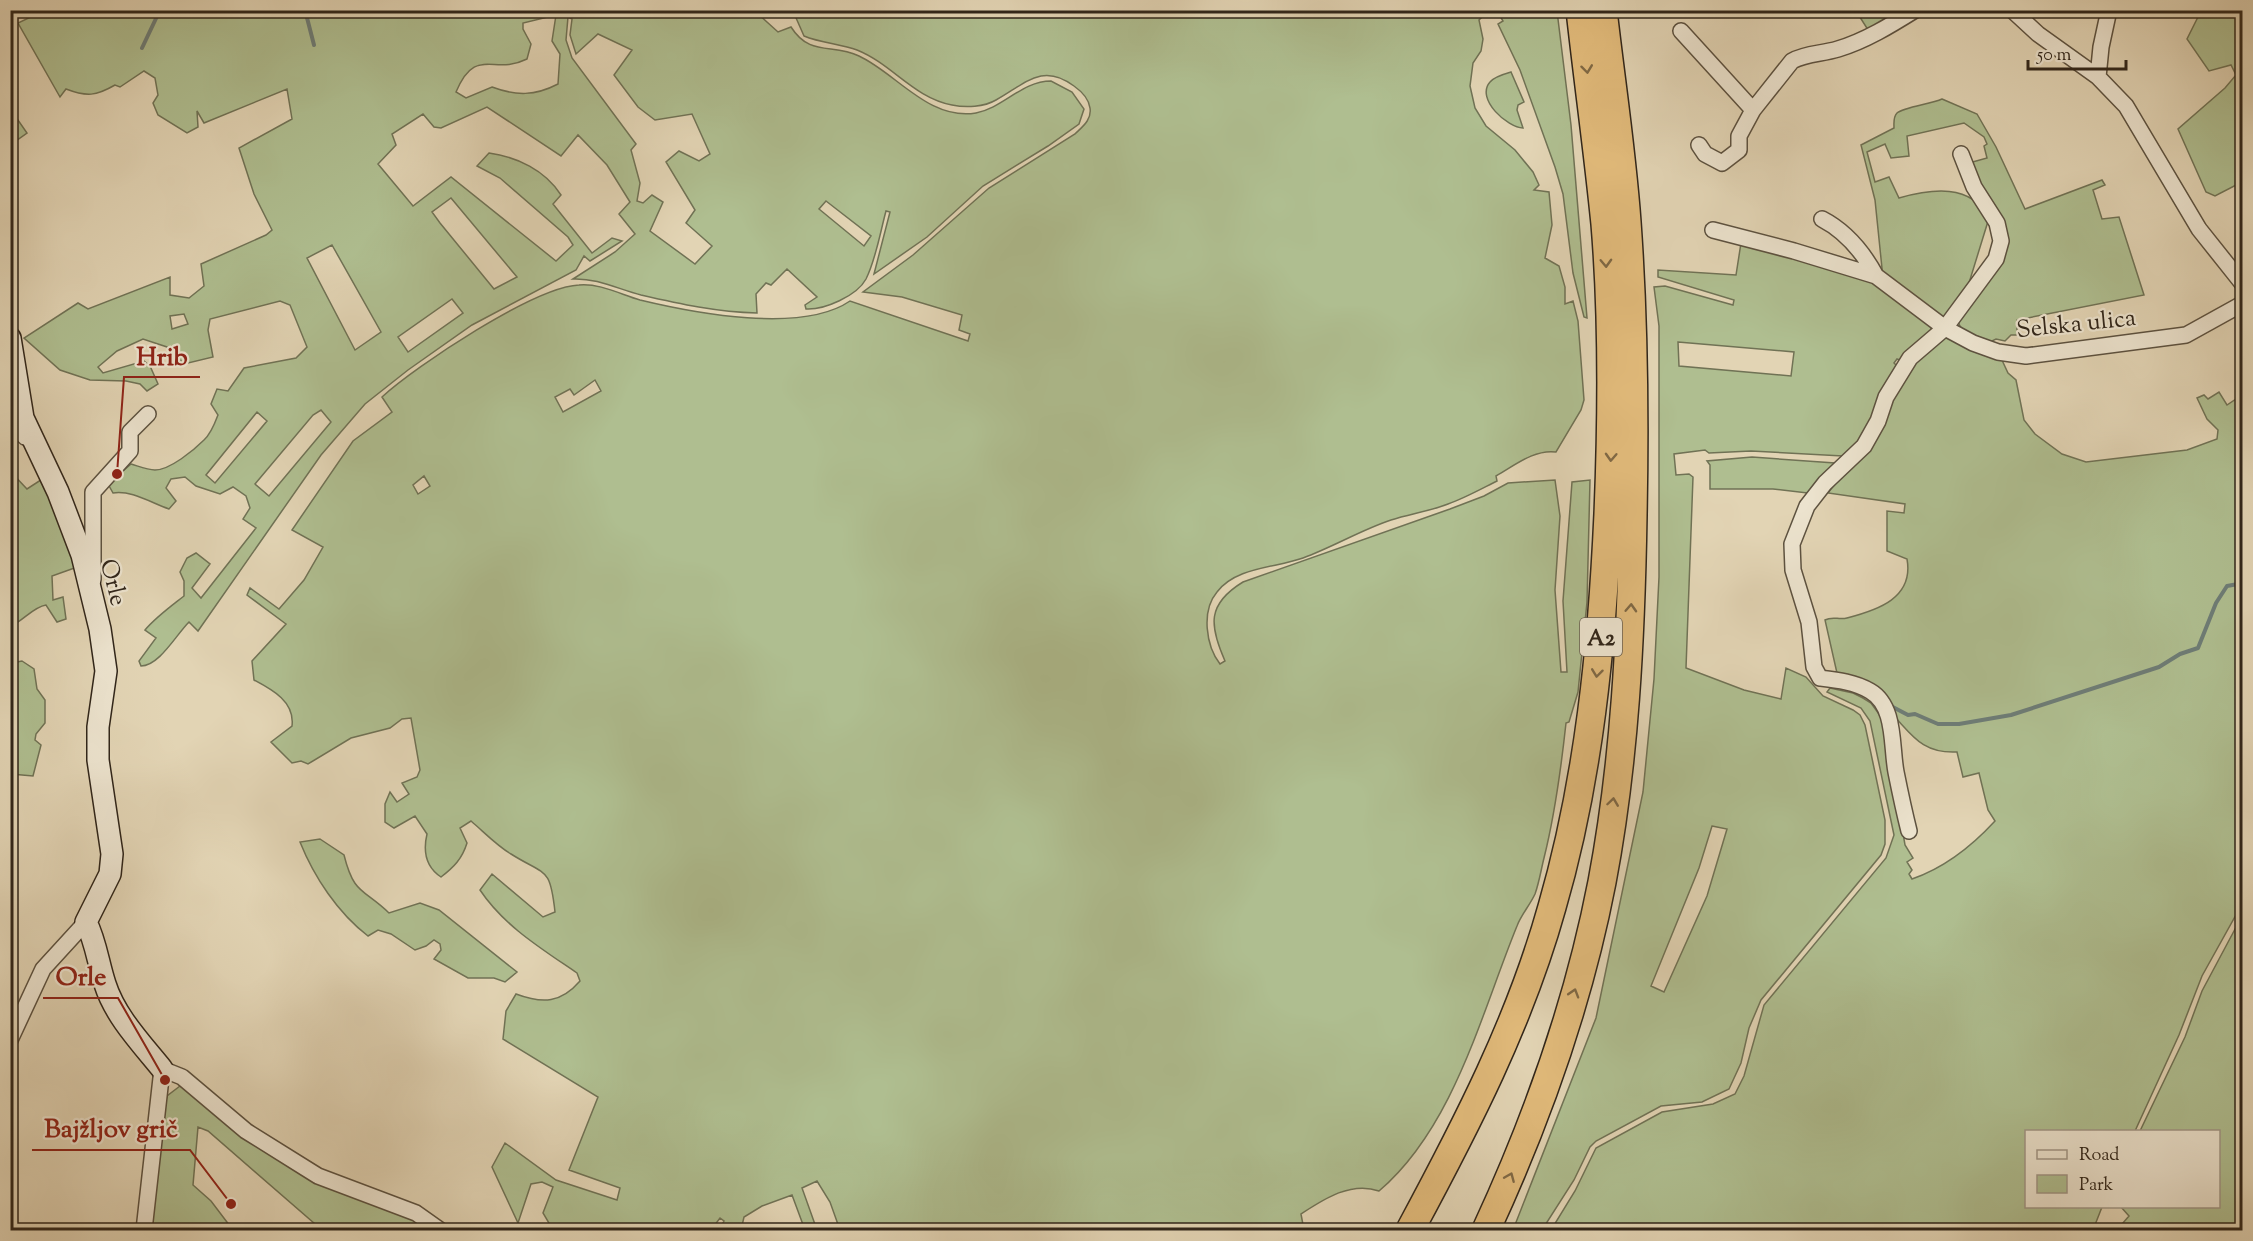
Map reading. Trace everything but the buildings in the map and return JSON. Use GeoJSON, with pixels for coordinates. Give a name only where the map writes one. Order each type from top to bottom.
{"type":"FeatureCollection","features":[{"type":"Feature","properties":{"kind":"highway","name":"A2"},"geometry":{"type":"LineString","coordinates":[[1410,1230],[1470,1119],[1518,1008],[1553,907],[1580,781],[1593,704],[1603,621],[1612,419],[1605,226],[1580,10]]}},
{"type":"Feature","properties":{"kind":"highway","name":"A2"},"geometry":{"type":"LineString","coordinates":[[1486,1230],[1533,1119],[1579,976],[1602,882],[1626,705],[1632,597],[1635,414],[1627,220],[1603,10]]}},
{"type":"Feature","properties":{"kind":"street"},"geometry":{"type":"LineString","coordinates":[[1699,145],[1705,154],[1722,163],[1739,150],[1739,136],[1753,110],[1792,62],[1800,56],[1838,49],[1866,38],[1915,10]]}},
{"type":"Feature","properties":{"kind":"street"},"geometry":{"type":"LineString","coordinates":[[2012,10],[2045,40],[2098,77],[2126,106],[2199,229],[2242,283]]}},
{"type":"Feature","properties":{"kind":"street"},"geometry":{"type":"LineString","coordinates":[[2098,77],[2101,47],[2109,10]]}},
{"type":"Feature","properties":{"kind":"street"},"geometry":{"type":"LineString","coordinates":[[1681,32],[1753,110]]}},
{"type":"Feature","properties":{"kind":"street"},"geometry":{"type":"LineString","coordinates":[[1909,831],[1895,768],[1892,730],[1885,708],[1871,692],[1848,682],[1820,678],[1814,667],[1809,622],[1793,570],[1792,544],[1807,506],[1826,483],[1864,446],[1878,421],[1886,397],[1910,358],[1945,327],[1996,259],[2001,241],[1997,223],[1974,187],[1961,154]]}},
{"type":"Feature","properties":{"kind":"street"},"geometry":{"type":"LineString","coordinates":[[1822,219],[1850,239],[1866,258],[1876,276]]}},
{"type":"Feature","properties":{"kind":"street"},"geometry":{"type":"LineString","coordinates":[[1713,230],[1876,276]]}},
{"type":"Feature","properties":{"kind":"street","name":"Selska ulica"},"geometry":{"type":"LineString","coordinates":[[1876,276],[1945,327],[1973,343],[1998,352],[2026,356],[2186,335],[2242,304]]}},
{"type":"Feature","properties":{"kind":"street","name":"Orle"},"geometry":{"type":"LineString","coordinates":[[10,338],[23,418],[69,518],[91,592],[106,671],[98,727],[98,760],[112,854],[110,874],[86,922]]}},
{"type":"Feature","properties":{"kind":"street"},"geometry":{"type":"LineString","coordinates":[[91,592],[95,568],[93,492],[129,451],[130,432],[148,414]]}},
{"type":"Feature","properties":{"kind":"street","name":"Orle"},"geometry":{"type":"LineString","coordinates":[[10,417],[45,463]]}},
{"type":"Feature","properties":{"kind":"street"},"geometry":{"type":"LineString","coordinates":[[10,1040],[43,969],[86,922],[93,935],[109,993],[128,1028],[162,1069],[182,1077],[246,1131],[318,1176],[416,1213],[440,1230]]}},
{"type":"Feature","properties":{"kind":"street"},"geometry":{"type":"LineString","coordinates":[[144,1230],[162,1069]]}},
{"type":"Feature","properties":{"kind":"green space"},"geometry":{"type":"Polygon","coordinates":[[[38,10],[755,11],[778,32],[791,27],[798,36],[814,46],[859,56],[928,103],[943,110],[959,114],[976,113],[995,106],[1031,85],[1051,81],[1072,92],[1084,109],[1079,124],[983,186],[927,237],[874,274],[890,212],[886,211],[866,279],[848,296],[822,307],[806,309],[805,305],[817,297],[787,269],[771,285],[766,283],[756,294],[757,313],[684,304],[641,295],[599,282],[573,279],[615,252],[635,234],[619,214],[630,202],[607,165],[578,135],[561,156],[487,107],[441,128],[434,127],[423,114],[392,134],[396,145],[378,164],[413,206],[451,177],[556,261],[573,245],[568,237],[500,178],[477,166],[489,153],[520,161],[547,178],[561,195],[553,204],[592,253],[612,238],[622,241],[590,261],[584,256],[576,270],[472,325],[408,370],[365,404],[321,455],[198,631],[189,622],[161,656],[148,665],[141,666],[139,661],[156,638],[145,630],[158,616],[184,596],[184,581],[180,572],[187,558],[196,553],[210,564],[192,588],[201,598],[256,528],[243,519],[250,508],[246,496],[233,487],[220,494],[196,486],[185,477],[171,479],[166,488],[176,501],[169,509],[127,493],[113,493],[108,484],[131,464],[155,470],[168,467],[181,459],[209,435],[218,415],[211,404],[217,389],[228,391],[244,368],[296,358],[307,347],[290,305],[280,301],[210,319],[208,330],[213,357],[184,364],[167,347],[143,339],[117,351],[98,367],[103,373],[144,361],[150,366],[158,384],[147,391],[140,384],[126,381],[90,380],[60,370],[24,338],[78,303],[88,309],[170,277],[170,295],[189,298],[204,286],[201,264],[266,235],[272,230],[254,194],[239,148],[292,119],[287,89],[204,123],[197,111],[198,127],[187,133],[158,115],[153,103],[158,95],[155,78],[144,71],[120,87],[115,85],[91,94],[66,89],[60,97],[18,23],[35,15],[38,10]],[[556,15],[523,23],[523,29],[531,44],[527,59],[504,65],[478,65],[463,78],[456,92],[466,98],[492,87],[509,92],[533,93],[558,84],[560,54],[552,41],[556,15]],[[568,17],[566,40],[572,58],[636,144],[631,150],[640,183],[637,201],[643,203],[652,195],[663,202],[650,231],[695,264],[712,246],[686,223],[695,210],[666,162],[679,151],[699,161],[710,154],[692,114],[655,120],[638,107],[614,75],[632,50],[598,34],[576,54],[570,35],[572,19],[568,17]],[[451,198],[432,212],[494,289],[517,277],[451,198]],[[826,201],[819,209],[864,246],[871,236],[826,201]],[[332,245],[307,258],[355,350],[381,332],[332,245]],[[452,299],[398,337],[408,352],[463,313],[452,299]],[[184,314],[170,316],[172,329],[188,324],[184,314]],[[321,410],[313,415],[255,484],[269,496],[331,422],[321,410]],[[257,412],[206,475],[215,483],[267,421],[257,412]]]}},
{"type":"Feature","properties":{"kind":"green space"},"geometry":{"type":"Polygon","coordinates":[[[793,11],[1476,11],[1483,16],[1479,20],[1483,39],[1481,51],[1473,63],[1470,86],[1475,108],[1486,126],[1515,150],[1533,172],[1539,185],[1534,190],[1549,192],[1552,225],[1545,258],[1559,266],[1565,287],[1565,304],[1573,301],[1578,321],[1584,400],[1581,410],[1556,452],[1540,453],[1524,459],[1496,476],[1497,481],[1473,493],[1454,502],[1380,524],[1303,558],[1257,569],[1235,578],[1225,584],[1212,600],[1207,628],[1211,648],[1220,664],[1225,661],[1216,637],[1214,616],[1223,599],[1243,582],[1450,509],[1484,496],[1508,483],[1555,480],[1560,516],[1555,590],[1561,672],[1567,672],[1563,601],[1572,482],[1590,480],[1587,602],[1578,692],[1569,722],[1566,723],[1554,808],[1536,890],[1519,922],[1463,1068],[1446,1102],[1427,1135],[1405,1165],[1379,1191],[1358,1188],[1328,1197],[1301,1214],[1304,1230],[840,1230],[830,1202],[817,1181],[802,1188],[817,1230],[805,1230],[792,1195],[762,1206],[744,1217],[741,1230],[719,1230],[724,1221],[720,1218],[711,1230],[553,1230],[543,1213],[553,1187],[542,1182],[531,1184],[518,1223],[492,1167],[505,1143],[556,1180],[617,1200],[620,1188],[569,1170],[598,1097],[503,1039],[506,1011],[516,994],[535,999],[551,999],[566,994],[580,981],[577,973],[512,926],[480,890],[492,874],[543,917],[555,912],[548,879],[539,870],[500,847],[471,821],[460,828],[467,843],[463,854],[441,877],[429,863],[425,846],[427,834],[415,816],[394,828],[385,822],[385,804],[390,792],[397,802],[409,794],[402,783],[417,777],[420,770],[411,718],[402,719],[390,728],[351,738],[308,764],[301,761],[292,763],[271,742],[292,726],[292,718],[290,710],[281,698],[254,680],[252,661],[286,624],[247,595],[250,588],[279,609],[304,580],[323,547],[292,530],[353,441],[392,412],[382,397],[447,348],[476,330],[534,299],[559,289],[587,285],[602,287],[663,305],[747,318],[805,317],[829,311],[850,301],[968,341],[970,334],[959,330],[962,315],[902,297],[863,292],[913,255],[989,188],[1075,134],[1086,123],[1089,116],[1088,101],[1079,90],[1063,79],[1043,76],[1025,82],[986,104],[963,106],[938,101],[914,88],[870,56],[851,48],[804,36],[793,11]],[[595,380],[574,395],[570,389],[555,397],[563,412],[601,391],[595,380]],[[424,476],[413,485],[418,494],[430,486],[424,476]]]}},
{"type":"Feature","properties":{"kind":"green space"},"geometry":{"type":"Polygon","coordinates":[[[1497,11],[1557,11],[1571,125],[1587,318],[1584,317],[1573,273],[1563,194],[1520,70],[1498,24],[1503,21],[1497,11]]]}},
{"type":"Feature","properties":{"kind":"green space"},"geometry":{"type":"Polygon","coordinates":[[[1856,11],[1908,11],[1870,33],[1856,11]]]}},
{"type":"Feature","properties":{"kind":"green space"},"geometry":{"type":"Polygon","coordinates":[[[2201,11],[2242,11],[2242,182],[2215,196],[2206,192],[2178,129],[2225,88],[2236,75],[2231,65],[2209,71],[2187,39],[2201,11]]]}},
{"type":"Feature","properties":{"kind":"green space"},"geometry":{"type":"Polygon","coordinates":[[[1511,72],[1524,102],[1518,105],[1517,110],[1523,128],[1502,118],[1490,104],[1487,96],[1486,89],[1492,80],[1511,72]]]}},
{"type":"Feature","properties":{"kind":"green space"},"geometry":{"type":"Polygon","coordinates":[[[1942,99],[1977,114],[1996,147],[2025,209],[2102,180],[2105,185],[2093,190],[2102,219],[2119,217],[2144,295],[2017,320],[2017,335],[2011,335],[2005,341],[1996,339],[1988,343],[1964,331],[1958,317],[2004,251],[1969,163],[1987,158],[1984,146],[1987,144],[1984,137],[1964,123],[1907,136],[1909,156],[1891,158],[1885,144],[1867,152],[1875,182],[1889,177],[1899,198],[1924,192],[1949,192],[1972,199],[1981,207],[1989,218],[1969,283],[1944,319],[1883,278],[1875,200],[1861,145],[1894,128],[1895,116],[1900,111],[1942,99]]]}},
{"type":"Feature","properties":{"kind":"green space"},"geometry":{"type":"Polygon","coordinates":[[[11,110],[27,133],[13,143],[11,141],[11,110]]]}},
{"type":"Feature","properties":{"kind":"green space"},"geometry":{"type":"Polygon","coordinates":[[[1741,243],[1864,275],[1932,326],[1929,334],[1902,361],[1897,359],[1894,363],[1898,367],[1863,440],[1843,456],[1751,451],[1709,453],[1705,450],[1674,454],[1676,475],[1689,474],[1693,477],[1686,668],[1744,690],[1781,699],[1786,668],[1806,677],[1823,696],[1860,715],[1865,725],[1885,820],[1885,844],[1881,855],[1761,1000],[1749,1028],[1741,1063],[1729,1089],[1702,1102],[1661,1106],[1596,1141],[1590,1147],[1574,1180],[1542,1230],[1529,1224],[1526,1230],[1513,1230],[1596,1018],[1643,792],[1654,679],[1659,577],[1659,326],[1654,287],[1665,286],[1733,305],[1734,300],[1658,277],[1658,270],[1736,275],[1741,243]],[[1678,342],[1679,366],[1791,376],[1794,352],[1678,342]],[[1712,826],[1699,868],[1651,986],[1664,992],[1707,896],[1727,829],[1712,826]]]}},
{"type":"Feature","properties":{"kind":"green space"},"geometry":{"type":"Polygon","coordinates":[[[1947,337],[2001,358],[2008,373],[2016,380],[2024,420],[2035,434],[2062,454],[2086,462],[2187,450],[2217,439],[2218,430],[2207,419],[2197,398],[2204,395],[2208,399],[2219,392],[2227,405],[2242,395],[2242,904],[2202,976],[2179,1035],[2135,1130],[2025,1130],[2025,1208],[2102,1208],[2093,1230],[1551,1230],[1575,1191],[1596,1148],[1662,1112],[1713,1104],[1735,1094],[1744,1076],[1764,1005],[1886,858],[1894,835],[1870,721],[1861,708],[1827,692],[1830,688],[1853,693],[1863,698],[1871,703],[1884,721],[1905,845],[1913,858],[1907,862],[1912,870],[1909,874],[1912,879],[1935,869],[1957,855],[1995,821],[1988,810],[1979,773],[1963,777],[1957,752],[1944,752],[1924,745],[1880,703],[1839,682],[1825,620],[1847,618],[1870,611],[1891,600],[1905,584],[1908,572],[1907,559],[1887,551],[1887,511],[1904,513],[1905,504],[1828,493],[1863,449],[1908,369],[1920,354],[1947,337]]]}},
{"type":"Feature","properties":{"kind":"green space"},"geometry":{"type":"Polygon","coordinates":[[[1752,457],[1835,463],[1837,468],[1816,494],[1773,489],[1710,489],[1710,465],[1707,461],[1752,457]]]}},
{"type":"Feature","properties":{"kind":"green space"},"geometry":{"type":"Polygon","coordinates":[[[10,471],[27,489],[47,476],[80,566],[52,576],[53,600],[63,597],[66,619],[57,622],[46,605],[37,608],[11,626],[10,471]]]}},
{"type":"Feature","properties":{"kind":"green space"},"geometry":{"type":"Polygon","coordinates":[[[22,661],[34,669],[37,689],[45,700],[45,723],[36,734],[35,740],[41,745],[33,776],[11,774],[11,666],[13,670],[17,662],[22,661]]]}},
{"type":"Feature","properties":{"kind":"green space"},"geometry":{"type":"Polygon","coordinates":[[[320,839],[344,855],[352,877],[360,890],[389,913],[420,903],[439,910],[517,972],[505,982],[494,978],[468,978],[434,959],[441,950],[440,944],[434,940],[415,950],[391,934],[378,930],[368,936],[347,917],[328,894],[300,842],[320,839]]]}},
{"type":"Feature","properties":{"kind":"green space"},"geometry":{"type":"Polygon","coordinates":[[[2242,916],[2242,1230],[2125,1230],[2122,1224],[2129,1216],[2122,1208],[2220,1208],[2220,1130],[2140,1130],[2185,1037],[2202,991],[2242,916]]]}},
{"type":"Feature","properties":{"kind":"green space"},"geometry":{"type":"Polygon","coordinates":[[[180,1082],[231,1123],[414,1217],[432,1230],[322,1230],[208,1131],[198,1127],[193,1185],[211,1201],[233,1230],[150,1230],[165,1105],[167,1096],[180,1086],[180,1082]]]}},
{"type":"Feature","properties":{"kind":"waterway"},"geometry":{"type":"LineString","coordinates":[[142,48],[160,10]]}},
{"type":"Feature","properties":{"kind":"waterway"},"geometry":{"type":"LineString","coordinates":[[305,10],[314,45]]}},
{"type":"Feature","properties":{"kind":"waterway"},"geometry":{"type":"LineString","coordinates":[[1889,705],[1908,715],[1915,714],[1938,724],[1959,724],[2011,715],[2159,667],[2180,654],[2198,648],[2216,603],[2227,586],[2238,584],[2242,580]]}},
{"type":"Feature","properties":{"kind":"place","name":"Hrib"},"geometry":{"type":"Point","coordinates":[117,474]}},
{"type":"Feature","properties":{"kind":"place","name":"Orle"},"geometry":{"type":"Point","coordinates":[165,1080]}},
{"type":"Feature","properties":{"kind":"place","name":"Bajžljov grič"},"geometry":{"type":"Point","coordinates":[231,1204]}}]}
